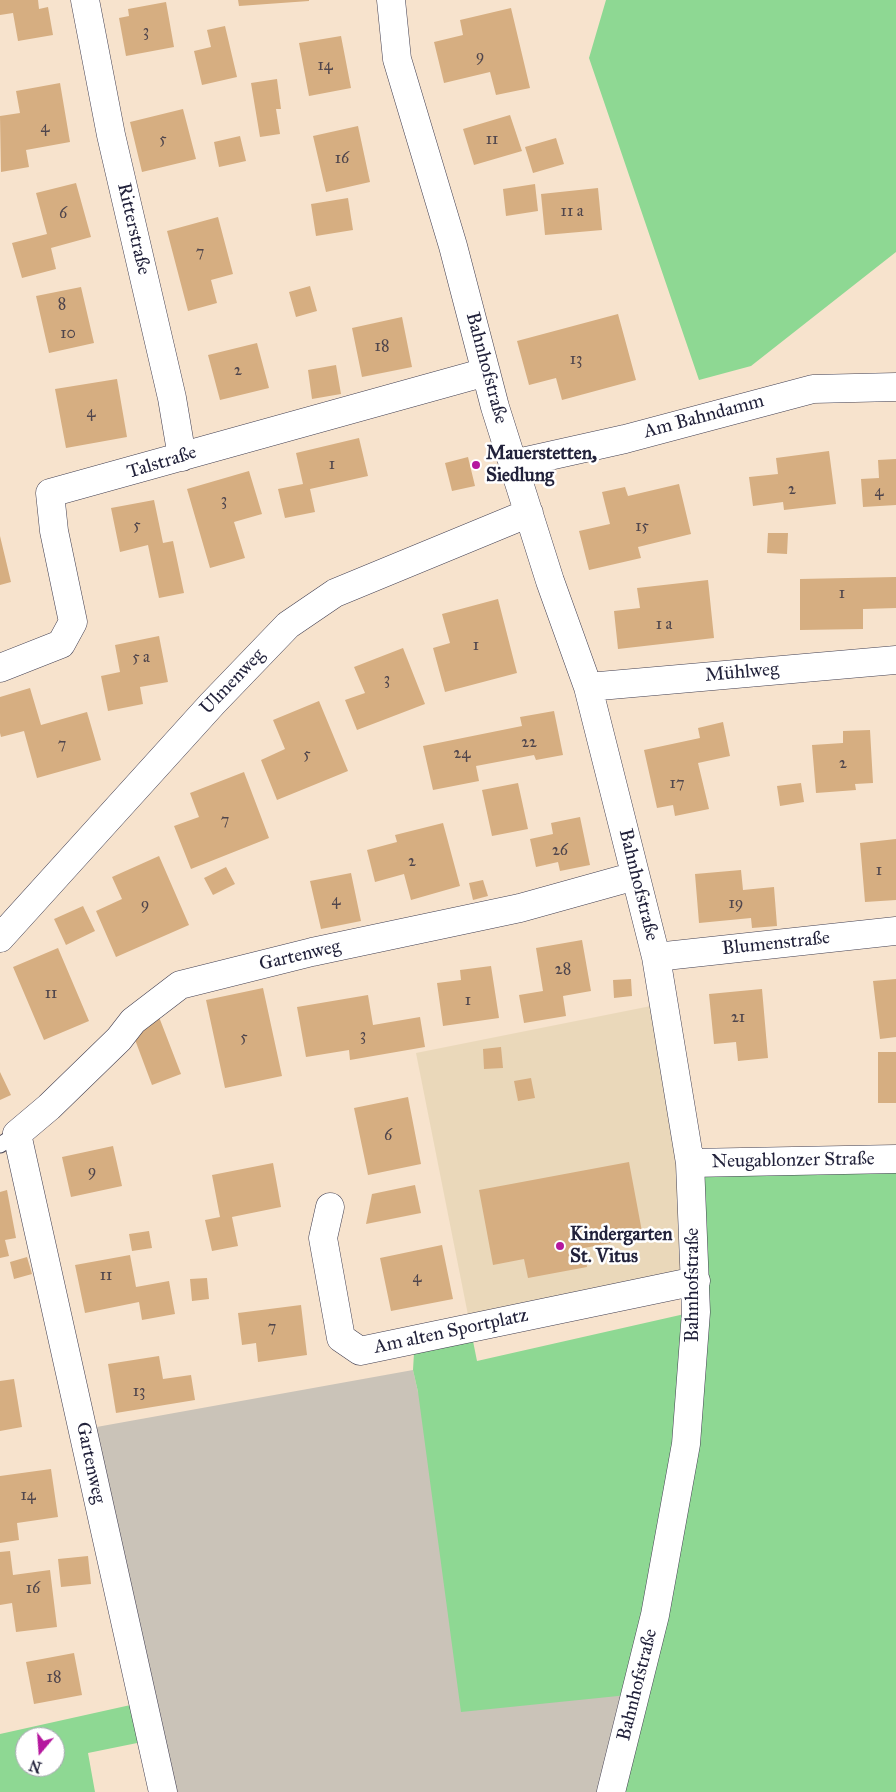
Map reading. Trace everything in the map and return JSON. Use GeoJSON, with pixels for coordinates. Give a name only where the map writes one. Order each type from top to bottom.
{"type":"FeatureCollection","features":[{"type":"Feature","properties":{"kind":"street","name":"Ritterstraße"},"geometry":{"type":"LineString","coordinates":[[85,0],[111,135],[172,398],[182,457]]}},
{"type":"Feature","properties":{"kind":"street","name":"Bahnhofstraße"},"geometry":{"type":"LineString","coordinates":[[391,0],[397,59],[453,246],[486,372],[513,464],[588,687],[656,957],[690,1163],[696,1312],[686,1444],[655,1614],[611,1792]]}},
{"type":"Feature","properties":{"kind":"street","name":"Talstraße"},"geometry":{"type":"LineString","coordinates":[[0,668],[61,644],[73,622],[54,531],[50,493],[182,457],[240,438],[486,372]]}},
{"type":"Feature","properties":{"kind":"street","name":"Am Bahndamm"},"geometry":{"type":"LineString","coordinates":[[513,464],[625,439],[813,388],[896,387]]}},
{"type":"Feature","properties":{"kind":"street","name":"Ulmenweg"},"geometry":{"type":"LineString","coordinates":[[0,938],[212,704],[288,625],[335,593],[529,513]]}},
{"type":"Feature","properties":{"kind":"street","name":"Mühlweg"},"geometry":{"type":"LineString","coordinates":[[588,687],[896,660]]}},
{"type":"Feature","properties":{"kind":"street","name":"Gartenweg"},"geometry":{"type":"LineString","coordinates":[[163,1792],[9,1139],[56,1100],[119,1039],[133,1022],[180,985],[312,952],[520,908],[636,876]]}},
{"type":"Feature","properties":{"kind":"street","name":"Blumenstraße"},"geometry":{"type":"LineString","coordinates":[[656,957],[896,931]]}},
{"type":"Feature","properties":{"kind":"street","name":"Neugablonzer Straße"},"geometry":{"type":"LineString","coordinates":[[690,1163],[896,1159]]}},
{"type":"Feature","properties":{"kind":"street","name":"Am alten Sportplatz"},"geometry":{"type":"LineString","coordinates":[[330,1207],[323,1238],[341,1338],[360,1351],[696,1281]]}},
{"type":"Feature","properties":{"kind":"shaded area"},"geometry":{"type":"Polygon","coordinates":[[[656,1005],[681,1162],[685,1274],[468,1315],[416,1053],[656,1005]]]}},
{"type":"Feature","properties":{"kind":"shaded area"},"geometry":{"type":"Polygon","coordinates":[[[413,1370],[418,1392],[628,1695],[604,1792],[169,1792],[91,1428],[413,1370]]]}},
{"type":"Feature","properties":{"kind":"green space"},"geometry":{"type":"Polygon","coordinates":[[[606,0],[896,0],[896,252],[751,366],[699,380],[589,58],[606,0]]]}},
{"type":"Feature","properties":{"kind":"green space"},"geometry":{"type":"Polygon","coordinates":[[[896,1169],[896,1792],[625,1792],[667,1618],[699,1172],[896,1169]]]}},
{"type":"Feature","properties":{"kind":"green space"},"geometry":{"type":"Polygon","coordinates":[[[689,1313],[679,1443],[628,1695],[461,1712],[418,1392],[413,1370],[414,1353],[473,1341],[477,1361],[689,1313]]]}},
{"type":"Feature","properties":{"kind":"green space"},"geometry":{"type":"Polygon","coordinates":[[[135,1704],[142,1742],[88,1753],[95,1792],[0,1792],[0,1734],[15,1731],[15,1777],[65,1777],[65,1727],[32,1727],[135,1704]]]}},
{"type":"Feature","properties":{"kind":"building"},"geometry":{"type":"Polygon","coordinates":[[[0,0],[38,0],[39,9],[48,7],[53,35],[18,41],[13,13],[0,15],[0,0]]]}},
{"type":"Feature","properties":{"kind":"building"},"geometry":{"type":"Polygon","coordinates":[[[238,0],[309,0],[309,1],[239,6],[238,0]]]}},
{"type":"Feature","properties":{"kind":"building"},"geometry":{"type":"Polygon","coordinates":[[[166,2],[174,47],[126,56],[119,18],[129,16],[128,9],[166,2]]]}},
{"type":"Feature","properties":{"kind":"building"},"geometry":{"type":"Polygon","coordinates":[[[511,8],[530,88],[496,95],[490,72],[444,83],[434,42],[463,35],[460,20],[511,8]]]}},
{"type":"Feature","properties":{"kind":"building"},"geometry":{"type":"Polygon","coordinates":[[[225,26],[237,77],[202,85],[194,51],[211,47],[207,30],[225,26]]]}},
{"type":"Feature","properties":{"kind":"building"},"geometry":{"type":"Polygon","coordinates":[[[341,36],[351,88],[309,96],[299,43],[341,36]]]}},
{"type":"Feature","properties":{"kind":"building"},"geometry":{"type":"Polygon","coordinates":[[[277,79],[281,109],[276,109],[280,134],[260,137],[251,83],[277,79]]]}},
{"type":"Feature","properties":{"kind":"building"},"geometry":{"type":"Polygon","coordinates":[[[60,83],[70,142],[26,150],[29,167],[1,172],[0,116],[20,113],[16,91],[60,83]]]}},
{"type":"Feature","properties":{"kind":"building"},"geometry":{"type":"Polygon","coordinates":[[[183,109],[196,159],[142,172],[130,122],[183,109]]]}},
{"type":"Feature","properties":{"kind":"building"},"geometry":{"type":"Polygon","coordinates":[[[510,115],[522,151],[474,165],[463,129],[510,115]]]}},
{"type":"Feature","properties":{"kind":"building"},"geometry":{"type":"Polygon","coordinates":[[[358,126],[370,182],[326,192],[313,136],[358,126]]]}},
{"type":"Feature","properties":{"kind":"building"},"geometry":{"type":"Polygon","coordinates":[[[240,136],[246,161],[219,167],[214,142],[240,136]]]}},
{"type":"Feature","properties":{"kind":"building"},"geometry":{"type":"Polygon","coordinates":[[[556,138],[564,164],[533,173],[525,147],[556,138]]]}},
{"type":"Feature","properties":{"kind":"building"},"geometry":{"type":"Polygon","coordinates":[[[76,183],[91,237],[51,248],[56,269],[22,278],[12,243],[47,234],[36,193],[76,183]]]}},
{"type":"Feature","properties":{"kind":"building"},"geometry":{"type":"Polygon","coordinates":[[[535,184],[538,211],[506,216],[503,189],[535,184]]]}},
{"type":"Feature","properties":{"kind":"building"},"geometry":{"type":"Polygon","coordinates":[[[598,188],[602,230],[545,235],[541,194],[598,188]]]}},
{"type":"Feature","properties":{"kind":"building"},"geometry":{"type":"Polygon","coordinates":[[[348,198],[353,230],[316,236],[311,204],[348,198]]]}},
{"type":"Feature","properties":{"kind":"building"},"geometry":{"type":"Polygon","coordinates":[[[218,217],[233,274],[211,280],[217,303],[188,311],[167,231],[218,217]]]}},
{"type":"Feature","properties":{"kind":"building"},"geometry":{"type":"Polygon","coordinates":[[[310,286],[317,311],[296,317],[289,292],[310,286]]]}},
{"type":"Feature","properties":{"kind":"building"},"geometry":{"type":"Polygon","coordinates":[[[81,287],[94,343],[49,353],[36,296],[81,287]]]}},
{"type":"Feature","properties":{"kind":"building"},"geometry":{"type":"Polygon","coordinates":[[[618,314],[636,380],[562,400],[556,378],[529,385],[517,341],[618,314]]]}},
{"type":"Feature","properties":{"kind":"building"},"geometry":{"type":"Polygon","coordinates":[[[402,317],[412,367],[362,377],[352,328],[402,317]]]}},
{"type":"Feature","properties":{"kind":"building"},"geometry":{"type":"Polygon","coordinates":[[[257,343],[269,388],[220,400],[208,355],[257,343]]]}},
{"type":"Feature","properties":{"kind":"building"},"geometry":{"type":"Polygon","coordinates":[[[336,365],[341,394],[312,399],[308,370],[336,365]]]}},
{"type":"Feature","properties":{"kind":"building"},"geometry":{"type":"Polygon","coordinates":[[[117,379],[127,437],[66,448],[55,389],[117,379]]]}},
{"type":"Feature","properties":{"kind":"building"},"geometry":{"type":"Polygon","coordinates":[[[359,438],[368,476],[310,489],[315,512],[285,518],[278,489],[303,484],[296,453],[359,438]]]}},
{"type":"Feature","properties":{"kind":"building"},"geometry":{"type":"Polygon","coordinates":[[[829,451],[836,504],[784,510],[783,502],[753,506],[749,477],[778,474],[776,458],[829,451]]]}},
{"type":"Feature","properties":{"kind":"building"},"geometry":{"type":"Polygon","coordinates":[[[468,457],[475,486],[452,491],[445,463],[468,457]]]}},
{"type":"Feature","properties":{"kind":"building"},"geometry":{"type":"Polygon","coordinates":[[[896,459],[896,505],[863,507],[861,479],[879,478],[878,460],[896,459]]]}},
{"type":"Feature","properties":{"kind":"building"},"geometry":{"type":"Polygon","coordinates":[[[249,471],[262,514],[234,522],[245,558],[210,568],[187,489],[249,471]]]}},
{"type":"Feature","properties":{"kind":"building"},"geometry":{"type":"Polygon","coordinates":[[[679,484],[691,534],[638,547],[641,558],[589,570],[579,531],[610,524],[602,492],[625,487],[628,496],[679,484]]]}},
{"type":"Feature","properties":{"kind":"building"},"geometry":{"type":"Polygon","coordinates":[[[154,500],[163,543],[173,541],[184,593],[159,598],[148,545],[120,552],[111,508],[154,500]]]}},
{"type":"Feature","properties":{"kind":"building"},"geometry":{"type":"Polygon","coordinates":[[[768,533],[788,533],[787,554],[767,553],[768,533]]]}},
{"type":"Feature","properties":{"kind":"building"},"geometry":{"type":"Polygon","coordinates":[[[0,536],[11,582],[0,585],[0,536]]]}},
{"type":"Feature","properties":{"kind":"building"},"geometry":{"type":"Polygon","coordinates":[[[896,577],[896,608],[863,609],[863,629],[800,630],[800,579],[896,577]]]}},
{"type":"Feature","properties":{"kind":"building"},"geometry":{"type":"Polygon","coordinates":[[[708,580],[714,638],[618,649],[614,611],[640,608],[637,588],[708,580]]]}},
{"type":"Feature","properties":{"kind":"building"},"geometry":{"type":"Polygon","coordinates":[[[498,599],[517,673],[445,692],[433,648],[450,643],[442,614],[498,599]]]}},
{"type":"Feature","properties":{"kind":"building"},"geometry":{"type":"Polygon","coordinates":[[[159,636],[168,682],[140,687],[143,704],[108,711],[101,676],[120,672],[115,645],[159,636]]]}},
{"type":"Feature","properties":{"kind":"building"},"geometry":{"type":"Polygon","coordinates":[[[403,648],[425,704],[357,730],[345,700],[365,693],[354,667],[403,648]]]}},
{"type":"Feature","properties":{"kind":"building"},"geometry":{"type":"Polygon","coordinates":[[[30,688],[41,725],[87,712],[101,760],[37,778],[24,731],[1,737],[0,733],[0,697],[30,688]]]}},
{"type":"Feature","properties":{"kind":"building"},"geometry":{"type":"Polygon","coordinates":[[[319,701],[348,771],[277,800],[261,760],[285,749],[273,720],[319,701]]]}},
{"type":"Feature","properties":{"kind":"building"},"geometry":{"type":"Polygon","coordinates":[[[554,711],[563,755],[536,760],[534,755],[476,766],[479,781],[433,790],[423,746],[522,726],[520,717],[554,711]]]}},
{"type":"Feature","properties":{"kind":"building"},"geometry":{"type":"Polygon","coordinates":[[[723,722],[730,756],[698,763],[709,809],[675,816],[673,805],[657,808],[644,750],[700,738],[698,728],[723,722]]]}},
{"type":"Feature","properties":{"kind":"building"},"geometry":{"type":"Polygon","coordinates":[[[870,730],[873,783],[855,784],[856,790],[816,793],[812,745],[843,743],[843,731],[870,730]]]}},
{"type":"Feature","properties":{"kind":"building"},"geometry":{"type":"Polygon","coordinates":[[[244,772],[269,838],[191,869],[174,826],[199,817],[190,793],[244,772]]]}},
{"type":"Feature","properties":{"kind":"building"},"geometry":{"type":"Polygon","coordinates":[[[518,783],[528,829],[492,836],[482,790],[518,783]]]}},
{"type":"Feature","properties":{"kind":"building"},"geometry":{"type":"Polygon","coordinates":[[[801,783],[804,802],[780,806],[777,786],[801,783]]]}},
{"type":"Feature","properties":{"kind":"building"},"geometry":{"type":"Polygon","coordinates":[[[580,817],[590,865],[560,871],[558,862],[536,867],[530,839],[553,834],[551,823],[580,817]]]}},
{"type":"Feature","properties":{"kind":"building"},"geometry":{"type":"Polygon","coordinates":[[[443,823],[460,886],[411,900],[404,874],[375,882],[367,850],[397,842],[395,835],[443,823]]]}},
{"type":"Feature","properties":{"kind":"building"},"geometry":{"type":"Polygon","coordinates":[[[896,839],[896,900],[865,902],[860,843],[896,839]]]}},
{"type":"Feature","properties":{"kind":"building"},"geometry":{"type":"Polygon","coordinates":[[[159,856],[189,925],[116,957],[96,911],[122,899],[112,877],[159,856]]]}},
{"type":"Feature","properties":{"kind":"building"},"geometry":{"type":"Polygon","coordinates":[[[226,867],[235,884],[213,895],[204,878],[226,867]]]}},
{"type":"Feature","properties":{"kind":"building"},"geometry":{"type":"Polygon","coordinates":[[[741,870],[743,890],[774,887],[777,926],[752,928],[751,918],[699,923],[695,874],[741,870]]]}},
{"type":"Feature","properties":{"kind":"building"},"geometry":{"type":"Polygon","coordinates":[[[351,873],[361,921],[321,929],[310,881],[351,873]]]}},
{"type":"Feature","properties":{"kind":"building"},"geometry":{"type":"Polygon","coordinates":[[[483,880],[488,896],[473,900],[469,883],[483,880]]]}},
{"type":"Feature","properties":{"kind":"building"},"geometry":{"type":"Polygon","coordinates":[[[83,906],[95,931],[66,945],[54,919],[83,906]]]}},
{"type":"Feature","properties":{"kind":"building"},"geometry":{"type":"Polygon","coordinates":[[[582,940],[591,991],[563,996],[566,1016],[524,1023],[519,995],[543,991],[536,948],[582,940]]]}},
{"type":"Feature","properties":{"kind":"building"},"geometry":{"type":"Polygon","coordinates":[[[58,948],[89,1021],[44,1040],[13,967],[58,948]]]}},
{"type":"Feature","properties":{"kind":"building"},"geometry":{"type":"Polygon","coordinates":[[[491,966],[499,1018],[443,1026],[437,983],[461,980],[460,970],[491,966]]]}},
{"type":"Feature","properties":{"kind":"building"},"geometry":{"type":"Polygon","coordinates":[[[631,979],[632,996],[614,998],[613,980],[631,979]]]}},
{"type":"Feature","properties":{"kind":"building"},"geometry":{"type":"Polygon","coordinates":[[[896,979],[896,1037],[880,1039],[873,981],[896,979]]]}},
{"type":"Feature","properties":{"kind":"building"},"geometry":{"type":"Polygon","coordinates":[[[263,988],[282,1076],[225,1088],[206,1000],[263,988]]]}},
{"type":"Feature","properties":{"kind":"building"},"geometry":{"type":"Polygon","coordinates":[[[762,989],[768,1058],[738,1061],[736,1042],[714,1044],[709,994],[762,989]]]}},
{"type":"Feature","properties":{"kind":"building"},"geometry":{"type":"Polygon","coordinates":[[[368,995],[373,1025],[420,1017],[425,1047],[350,1060],[349,1050],[306,1057],[297,1007],[368,995]]]}},
{"type":"Feature","properties":{"kind":"building"},"geometry":{"type":"Polygon","coordinates":[[[159,1017],[181,1074],[152,1085],[134,1037],[159,1017]]]}},
{"type":"Feature","properties":{"kind":"building"},"geometry":{"type":"Polygon","coordinates":[[[501,1047],[503,1068],[484,1069],[483,1049],[501,1047]]]}},
{"type":"Feature","properties":{"kind":"building"},"geometry":{"type":"Polygon","coordinates":[[[878,1052],[896,1052],[896,1103],[878,1103],[878,1052]]]}},
{"type":"Feature","properties":{"kind":"building"},"geometry":{"type":"Polygon","coordinates":[[[0,1072],[11,1095],[0,1100],[0,1072]]]}},
{"type":"Feature","properties":{"kind":"building"},"geometry":{"type":"Polygon","coordinates":[[[531,1078],[535,1098],[518,1101],[514,1081],[531,1078]]]}},
{"type":"Feature","properties":{"kind":"building"},"geometry":{"type":"Polygon","coordinates":[[[408,1097],[421,1164],[368,1175],[354,1108],[408,1097]]]}},
{"type":"Feature","properties":{"kind":"building"},"geometry":{"type":"Polygon","coordinates":[[[113,1146],[122,1186],[71,1197],[62,1157],[113,1146]]]}},
{"type":"Feature","properties":{"kind":"building"},"geometry":{"type":"Polygon","coordinates":[[[629,1162],[643,1237],[584,1248],[587,1267],[528,1278],[524,1259],[493,1265],[479,1190],[629,1162]]]}},
{"type":"Feature","properties":{"kind":"building"},"geometry":{"type":"Polygon","coordinates":[[[273,1163],[281,1207],[232,1217],[238,1246],[212,1251],[205,1220],[220,1217],[212,1175],[273,1163]]]}},
{"type":"Feature","properties":{"kind":"building"},"geometry":{"type":"Polygon","coordinates":[[[415,1185],[421,1213],[366,1224],[372,1194],[415,1185]]]}},
{"type":"Feature","properties":{"kind":"building"},"geometry":{"type":"Polygon","coordinates":[[[7,1190],[16,1238],[5,1240],[9,1256],[0,1258],[0,1192],[7,1190]]]}},
{"type":"Feature","properties":{"kind":"building"},"geometry":{"type":"Polygon","coordinates":[[[149,1231],[152,1248],[132,1251],[129,1234],[149,1231]]]}},
{"type":"Feature","properties":{"kind":"building"},"geometry":{"type":"Polygon","coordinates":[[[442,1245],[453,1299],[391,1311],[380,1258],[442,1245]]]}},
{"type":"Feature","properties":{"kind":"building"},"geometry":{"type":"Polygon","coordinates":[[[130,1255],[136,1287],[169,1281],[175,1314],[142,1320],[139,1302],[85,1313],[75,1265],[130,1255]]]}},
{"type":"Feature","properties":{"kind":"building"},"geometry":{"type":"Polygon","coordinates":[[[27,1257],[32,1274],[14,1279],[10,1262],[27,1257]]]}},
{"type":"Feature","properties":{"kind":"building"},"geometry":{"type":"Polygon","coordinates":[[[207,1278],[209,1299],[192,1301],[190,1279],[207,1278]]]}},
{"type":"Feature","properties":{"kind":"building"},"geometry":{"type":"Polygon","coordinates":[[[301,1305],[307,1355],[258,1362],[256,1343],[242,1345],[238,1313],[301,1305]]]}},
{"type":"Feature","properties":{"kind":"building"},"geometry":{"type":"Polygon","coordinates":[[[159,1356],[163,1379],[191,1375],[195,1400],[116,1413],[108,1364],[159,1356]]]}},
{"type":"Feature","properties":{"kind":"building"},"geometry":{"type":"Polygon","coordinates":[[[14,1379],[22,1427],[0,1431],[0,1381],[14,1379]]]}},
{"type":"Feature","properties":{"kind":"building"},"geometry":{"type":"Polygon","coordinates":[[[51,1469],[58,1517],[17,1523],[19,1540],[0,1543],[0,1476],[51,1469]]]}},
{"type":"Feature","properties":{"kind":"building"},"geometry":{"type":"Polygon","coordinates":[[[10,1551],[13,1575],[50,1570],[57,1627],[16,1632],[12,1603],[0,1605],[0,1552],[10,1551]]]}},
{"type":"Feature","properties":{"kind":"building"},"geometry":{"type":"Polygon","coordinates":[[[88,1556],[91,1584],[61,1587],[58,1559],[88,1556]]]}},
{"type":"Feature","properties":{"kind":"building"},"geometry":{"type":"Polygon","coordinates":[[[74,1653],[82,1695],[34,1704],[26,1662],[74,1653]]]}},
{"type":"Feature","properties":{"kind":"place","name":"Mauerstetten, Siedlung"},"geometry":{"type":"Point","coordinates":[476,465]}},
{"type":"Feature","properties":{"kind":"place","name":"Kindergarten St. Vitus"},"geometry":{"type":"Point","coordinates":[560,1246]}}]}
